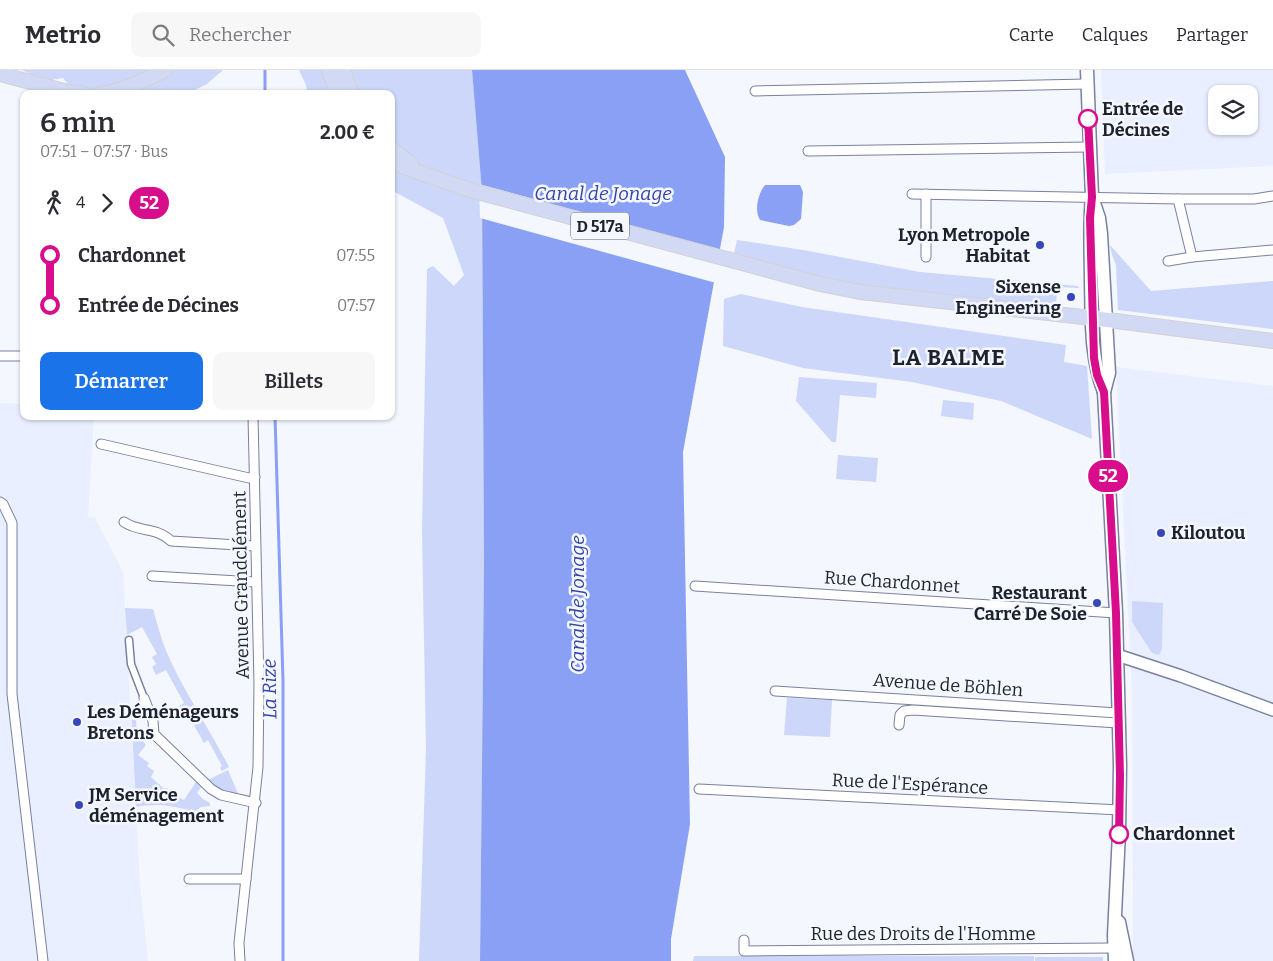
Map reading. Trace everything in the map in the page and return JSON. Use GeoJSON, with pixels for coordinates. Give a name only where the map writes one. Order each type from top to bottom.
{"type":"FeatureCollection","features":[{"type":"Feature","properties":{"kind":"main road"},"geometry":{"type":"LineString","coordinates":[[116,90],[166,70]]}},
{"type":"Feature","properties":{"kind":"main road"},"geometry":{"type":"LineString","coordinates":[[329,70],[336,90]]}},
{"type":"Feature","properties":{"kind":"main road"},"geometry":{"type":"LineString","coordinates":[[343,70],[350,90]]}},
{"type":"Feature","properties":{"kind":"main road"},"geometry":{"type":"LineString","coordinates":[[1087,70],[1092,197],[1099,218],[1101,234],[1098,319],[1108,373],[1104,392],[1116,613],[1120,810],[1115,956],[1121,961]]}},
{"type":"Feature","properties":{"kind":"main road"},"geometry":{"type":"LineString","coordinates":[[0,74],[60,90]]}},
{"type":"Feature","properties":{"kind":"main road","name":"D 517a"},"geometry":{"type":"LineString","coordinates":[[395,152],[416,171]]}},
{"type":"Feature","properties":{"kind":"main road","name":"D 517a"},"geometry":{"type":"LineString","coordinates":[[395,162],[452,184],[748,266],[820,284],[860,292],[1098,319]]}},
{"type":"Feature","properties":{"kind":"main road"},"geometry":{"type":"LineString","coordinates":[[1098,319],[1273,341]]}},
{"type":"Feature","properties":{"kind":"main road"},"geometry":{"type":"LineString","coordinates":[[1116,915],[1122,930],[1127,961]]}},
{"type":"Feature","properties":{"kind":"street"},"geometry":{"type":"LineString","coordinates":[[754,91],[1087,84]]}},
{"type":"Feature","properties":{"kind":"street"},"geometry":{"type":"LineString","coordinates":[[808,151],[1090,147]]}},
{"type":"Feature","properties":{"kind":"street"},"geometry":{"type":"LineString","coordinates":[[912,194],[1178,199],[1254,199],[1273,196]]}},
{"type":"Feature","properties":{"kind":"street"},"geometry":{"type":"LineString","coordinates":[[926,194],[926,257]]}},
{"type":"Feature","properties":{"kind":"street"},"geometry":{"type":"LineString","coordinates":[[1178,199],[1192,257]]}},
{"type":"Feature","properties":{"kind":"street"},"geometry":{"type":"LineString","coordinates":[[1168,261],[1273,250]]}},
{"type":"Feature","properties":{"kind":"street"},"geometry":{"type":"LineString","coordinates":[[0,356],[20,356]]}},
{"type":"Feature","properties":{"kind":"street","name":"Avenue Grandclément"},"geometry":{"type":"LineString","coordinates":[[240,961],[239,943],[256,803],[258,767],[260,684],[253,420]]}},
{"type":"Feature","properties":{"kind":"street"},"geometry":{"type":"LineString","coordinates":[[101,444],[254,478]]}},
{"type":"Feature","properties":{"kind":"street"},"geometry":{"type":"LineString","coordinates":[[0,502],[3,504],[12,523],[12,694],[43,961]]}},
{"type":"Feature","properties":{"kind":"street"},"geometry":{"type":"LineString","coordinates":[[124,522],[137,528],[164,534],[171,541],[255,546]]}},
{"type":"Feature","properties":{"kind":"street"},"geometry":{"type":"LineString","coordinates":[[152,576],[256,582]]}},
{"type":"Feature","properties":{"kind":"street","name":"Rue Chardonnet"},"geometry":{"type":"LineString","coordinates":[[696,586],[1116,613]]}},
{"type":"Feature","properties":{"kind":"street"},"geometry":{"type":"LineString","coordinates":[[129,640],[131,664],[153,721],[154,734],[204,782],[221,795],[256,803]]}},
{"type":"Feature","properties":{"kind":"street"},"geometry":{"type":"LineString","coordinates":[[1117,655],[1273,710]]}},
{"type":"Feature","properties":{"kind":"street","name":"Avenue de Böhlen"},"geometry":{"type":"LineString","coordinates":[[775,691],[1118,718]]}},
{"type":"Feature","properties":{"kind":"street"},"geometry":{"type":"LineString","coordinates":[[898,725],[900,715],[904,711],[913,710],[1118,718]]}},
{"type":"Feature","properties":{"kind":"street","name":"Rue de l'Espérance"},"geometry":{"type":"LineString","coordinates":[[699,789],[1120,810]]}},
{"type":"Feature","properties":{"kind":"street"},"geometry":{"type":"LineString","coordinates":[[189,879],[246,879]]}},
{"type":"Feature","properties":{"kind":"street","name":"Rue des Droits de l'Homme"},"geometry":{"type":"LineString","coordinates":[[744,940],[744,951],[1115,956]]}},
{"type":"Feature","properties":{"kind":"shaded area"},"geometry":{"type":"Polygon","coordinates":[[[22,70],[223,70],[207,84],[195,90],[73,90],[63,78],[45,81],[22,70]]]}},
{"type":"Feature","properties":{"kind":"shaded area"},"geometry":{"type":"Polygon","coordinates":[[[299,70],[472,70],[482,192],[484,563],[480,961],[419,961],[426,750],[422,530],[427,269],[433,266],[454,286],[464,275],[443,218],[395,192],[395,90],[307,90],[299,70]]]}},
{"type":"Feature","properties":{"kind":"shaded area"},"geometry":{"type":"Polygon","coordinates":[[[1101,70],[1273,70],[1273,166],[1105,174],[1101,70]]]}},
{"type":"Feature","properties":{"kind":"shaded area"},"geometry":{"type":"Polygon","coordinates":[[[737,240],[803,250],[920,272],[1078,286],[1079,288],[1057,287],[1056,310],[830,281],[734,254],[737,240]]]}},
{"type":"Feature","properties":{"kind":"shaded area"},"geometry":{"type":"Polygon","coordinates":[[[1110,245],[1151,291],[1273,281],[1273,329],[1118,310],[1116,265],[1110,245]]]}},
{"type":"Feature","properties":{"kind":"shaded area"},"geometry":{"type":"Polygon","coordinates":[[[741,294],[802,307],[1066,345],[1064,362],[1087,366],[1092,439],[1001,401],[912,382],[803,368],[723,346],[724,299],[741,294]]]}},
{"type":"Feature","properties":{"kind":"shaded area"},"geometry":{"type":"Polygon","coordinates":[[[1116,367],[1273,386],[1273,961],[1133,961],[1132,691],[1116,367]]]}},
{"type":"Feature","properties":{"kind":"shaded area"},"geometry":{"type":"Polygon","coordinates":[[[799,377],[877,383],[876,398],[840,395],[836,442],[832,442],[796,401],[799,377]]]}},
{"type":"Feature","properties":{"kind":"shaded area"},"geometry":{"type":"Polygon","coordinates":[[[943,400],[974,403],[973,420],[941,416],[943,400]]]}},
{"type":"Feature","properties":{"kind":"shaded area"},"geometry":{"type":"Polygon","coordinates":[[[0,403],[20,404],[20,420],[94,420],[88,517],[95,518],[123,572],[140,883],[148,961],[0,961],[0,403]]]}},
{"type":"Feature","properties":{"kind":"shaded area"},"geometry":{"type":"Polygon","coordinates":[[[838,455],[878,458],[876,482],[836,479],[838,455]]]}},
{"type":"Feature","properties":{"kind":"shaded area"},"geometry":{"type":"Polygon","coordinates":[[[1132,601],[1163,603],[1162,649],[1159,655],[1152,653],[1132,622],[1132,601]]]}},
{"type":"Feature","properties":{"kind":"shaded area"},"geometry":{"type":"Polygon","coordinates":[[[125,608],[153,609],[167,653],[229,767],[222,771],[220,768],[222,766],[208,740],[204,743],[190,718],[193,715],[190,709],[183,712],[179,706],[184,703],[166,670],[156,675],[152,667],[156,664],[152,657],[157,654],[142,627],[127,635],[125,608]]]}},
{"type":"Feature","properties":{"kind":"shaded area"},"geometry":{"type":"Polygon","coordinates":[[[787,698],[832,700],[830,737],[784,735],[787,698]]]}},
{"type":"Feature","properties":{"kind":"shaded area"},"geometry":{"type":"Polygon","coordinates":[[[131,706],[135,706],[137,735],[147,735],[143,741],[146,745],[138,755],[149,763],[147,766],[154,771],[151,777],[163,788],[167,788],[174,795],[184,800],[196,782],[201,787],[197,793],[210,803],[210,806],[201,807],[196,811],[160,805],[136,807],[131,706]]]}},
{"type":"Feature","properties":{"kind":"shaded area"},"geometry":{"type":"Polygon","coordinates":[[[228,770],[239,796],[223,792],[208,780],[228,770]]]}},
{"type":"Feature","properties":{"kind":"shaded area"},"geometry":{"type":"Polygon","coordinates":[[[694,956],[1034,956],[1034,961],[693,961],[694,956]]]}},
{"type":"Feature","properties":{"kind":"shaded area"},"geometry":{"type":"Polygon","coordinates":[[[1035,957],[1103,957],[1103,961],[1035,961],[1035,957]]]}},
{"type":"Feature","properties":{"kind":"water","name":"Canal de Jonage"},"geometry":{"type":"Polygon","coordinates":[[[472,70],[685,70],[725,157],[724,227],[683,452],[690,824],[671,939],[671,961],[480,961],[484,563],[482,192],[472,70]]]}},
{"type":"Feature","properties":{"kind":"water"},"geometry":{"type":"Polygon","coordinates":[[[765,185],[800,185],[803,192],[801,219],[794,225],[789,226],[760,220],[757,212],[758,202],[760,193],[765,185]]]}},
{"type":"Feature","properties":{"kind":"pier"},"geometry":{"type":"Polygon","coordinates":[[[479,184],[722,251],[716,283],[480,218],[479,184]]]}},
{"type":"Feature","properties":{"kind":"waterway","name":"La Rize"},"geometry":{"type":"LineString","coordinates":[[265,70],[265,90]]}},
{"type":"Feature","properties":{"kind":"waterway","name":"La Rize"},"geometry":{"type":"LineString","coordinates":[[275,420],[283,681],[283,961]]}},
{"type":"Feature","properties":{"kind":"bus line","name":"52"},"geometry":{"type":"LineString","coordinates":[[1088,119],[1092,197],[1090,218],[1094,358],[1097,375],[1104,392],[1116,613],[1120,776],[1119,834]]}},
{"type":"Feature","properties":{"kind":"place","name":"Entrée de Décines"},"geometry":{"type":"Point","coordinates":[1088,119]}},
{"type":"Feature","properties":{"kind":"place","name":"Lyon Metropole Habitat"},"geometry":{"type":"Point","coordinates":[1040,245]}},
{"type":"Feature","properties":{"kind":"place","name":"Sixense Engineering"},"geometry":{"type":"Point","coordinates":[1071,297]}},
{"type":"Feature","properties":{"kind":"place","name":"Kiloutou"},"geometry":{"type":"Point","coordinates":[1161,533]}},
{"type":"Feature","properties":{"kind":"place","name":"Restaurant Carré De Soie"},"geometry":{"type":"Point","coordinates":[1097,603]}},
{"type":"Feature","properties":{"kind":"place","name":"Les Déménageurs Bretons"},"geometry":{"type":"Point","coordinates":[77,722]}},
{"type":"Feature","properties":{"kind":"place","name":"JM Service déménagement"},"geometry":{"type":"Point","coordinates":[79,805]}},
{"type":"Feature","properties":{"kind":"place","name":"Chardonnet"},"geometry":{"type":"Point","coordinates":[1119,834]}},
{"type":"Feature","properties":{"kind":"district","name":"LA BALME"},"geometry":{"type":"Point","coordinates":[949,357]}}]}
